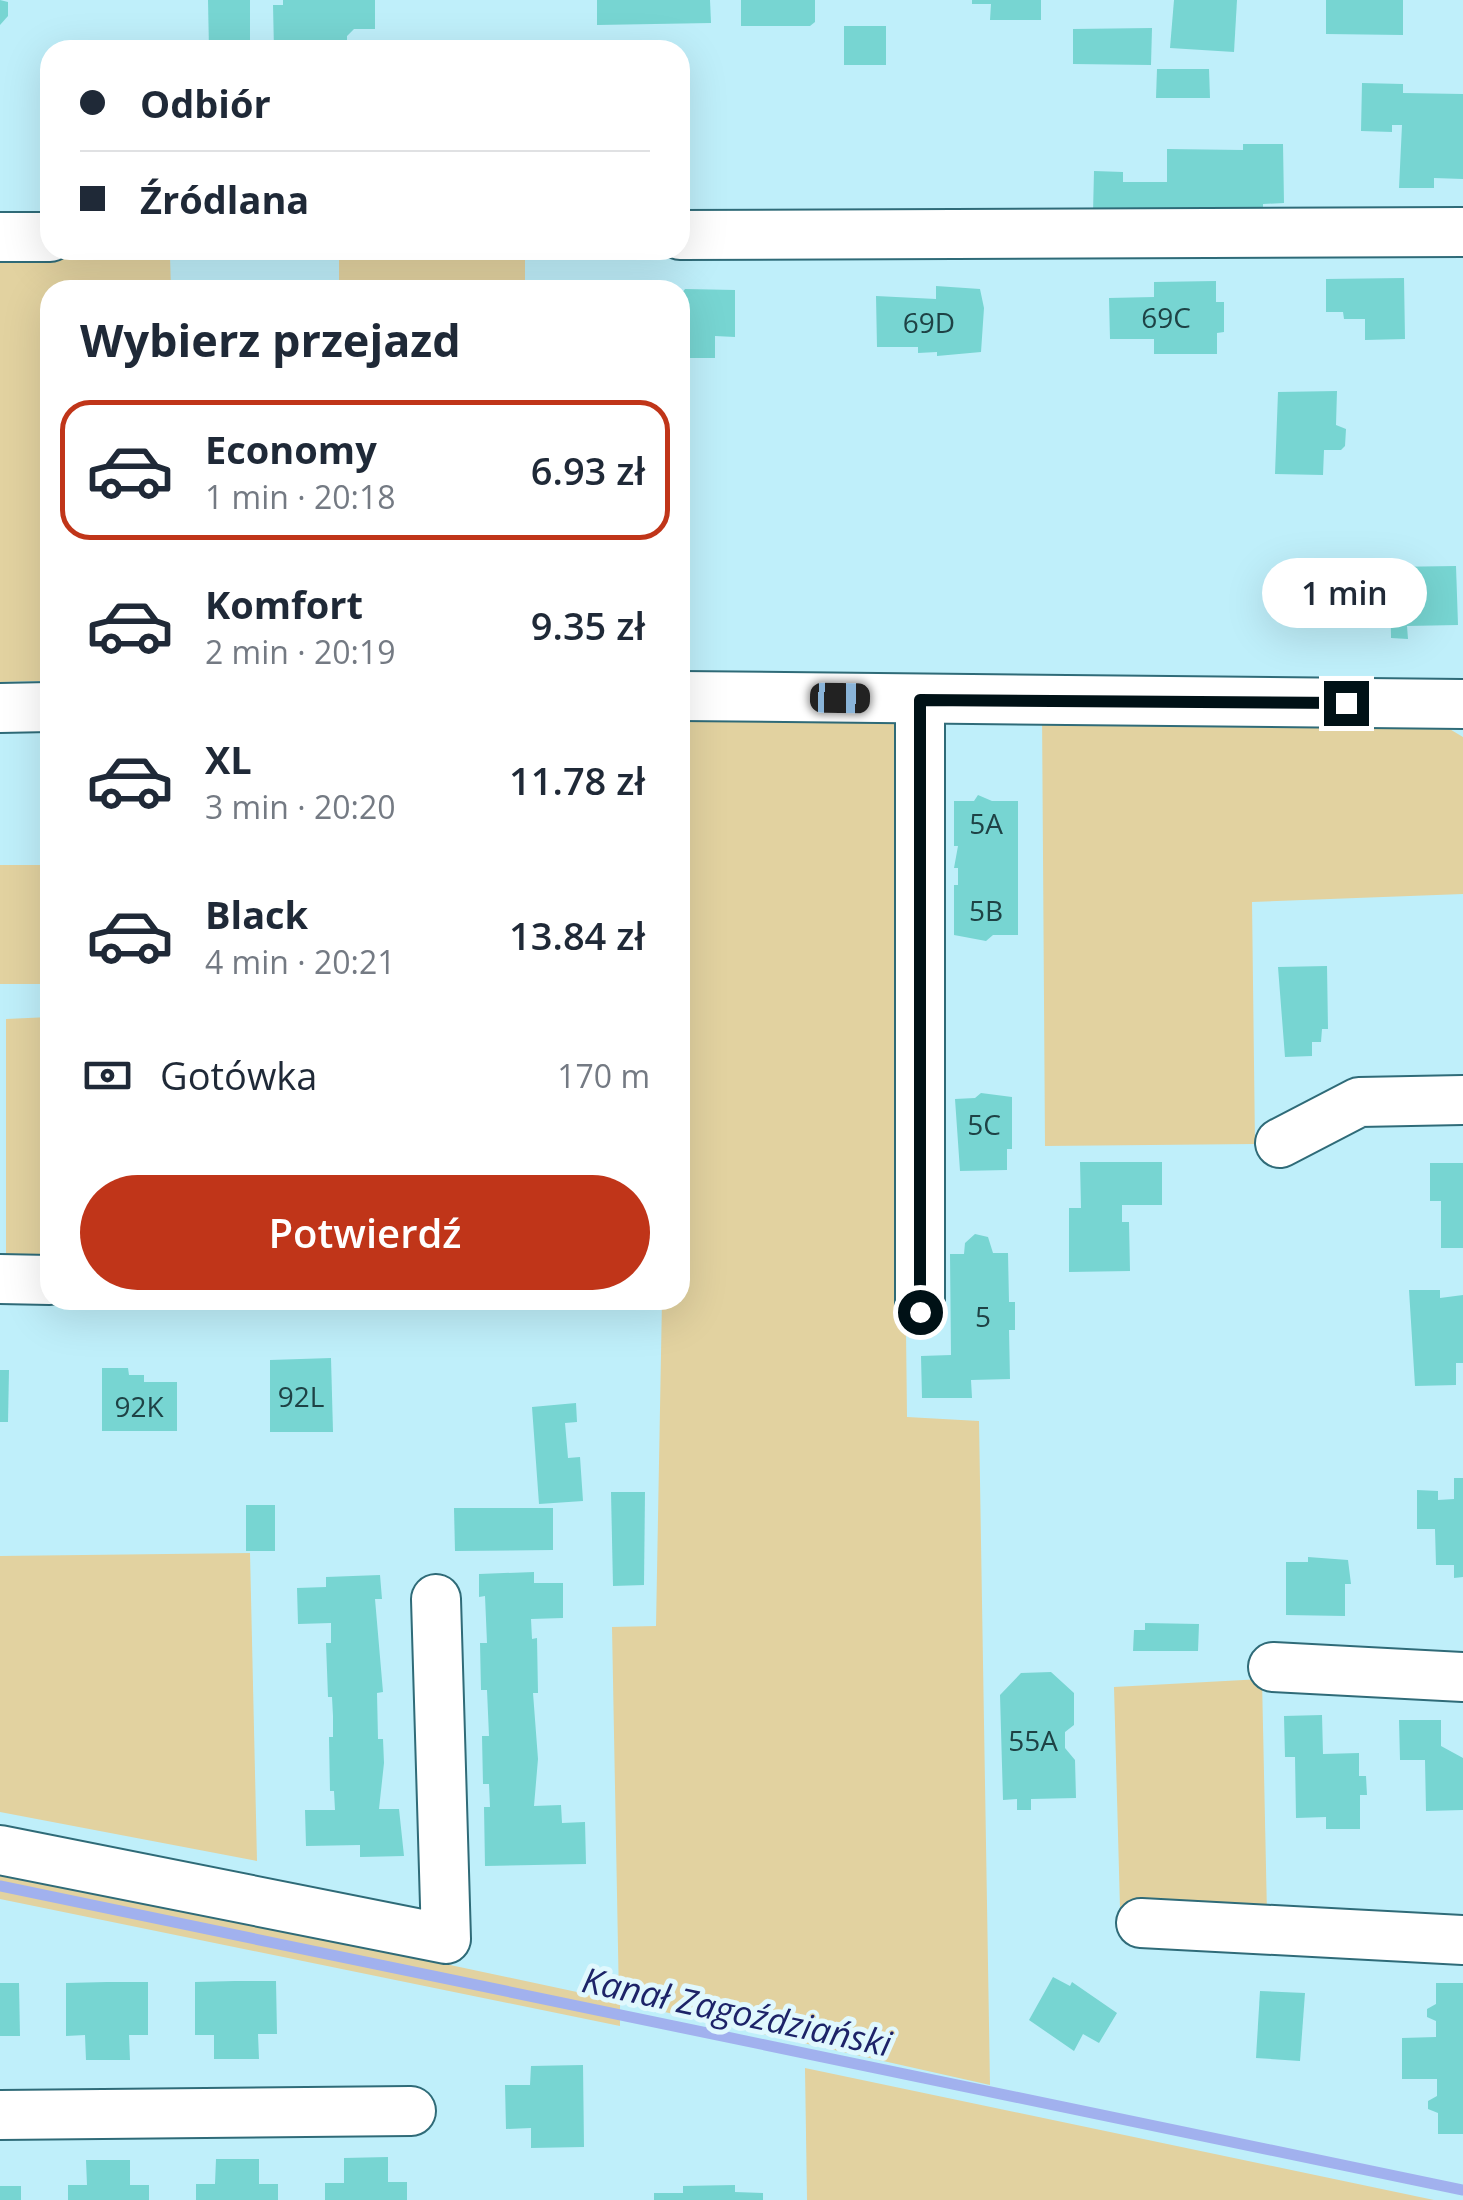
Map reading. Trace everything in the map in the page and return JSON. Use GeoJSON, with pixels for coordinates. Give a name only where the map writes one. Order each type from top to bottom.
{"type":"FeatureCollection","features":[{"type":"Feature","properties":{"kind":"street"},"geometry":{"type":"LineString","coordinates":[[690,235],[1463,232]]}},
{"type":"Feature","properties":{"kind":"street"},"geometry":{"type":"LineString","coordinates":[[0,237],[40,237]]}},
{"type":"Feature","properties":{"kind":"street"},"geometry":{"type":"LineString","coordinates":[[690,696],[1463,704]]}},
{"type":"Feature","properties":{"kind":"street"},"geometry":{"type":"LineString","coordinates":[[920,700],[920,1312]]}},
{"type":"Feature","properties":{"kind":"street"},"geometry":{"type":"LineString","coordinates":[[0,708],[40,707]]}},
{"type":"Feature","properties":{"kind":"street"},"geometry":{"type":"LineString","coordinates":[[1280,1143],[1359,1102],[1463,1100]]}},
{"type":"Feature","properties":{"kind":"street"},"geometry":{"type":"LineString","coordinates":[[0,1280],[40,1280]]}},
{"type":"Feature","properties":{"kind":"street"},"geometry":{"type":"LineString","coordinates":[[0,1850],[446,1939],[436,1599]]}},
{"type":"Feature","properties":{"kind":"street"},"geometry":{"type":"LineString","coordinates":[[1272,1667],[1463,1677]]}},
{"type":"Feature","properties":{"kind":"street"},"geometry":{"type":"LineString","coordinates":[[1141,1924],[1463,1940]]}},
{"type":"Feature","properties":{"kind":"street"},"geometry":{"type":"LineString","coordinates":[[0,2115],[411,2111]]}},
{"type":"Feature","properties":{"kind":"shaded area"},"geometry":{"type":"Polygon","coordinates":[[[0,257],[170,260],[171,280],[40,280],[40,681],[0,682],[0,257]]]}},
{"type":"Feature","properties":{"kind":"shaded area"},"geometry":{"type":"Polygon","coordinates":[[[339,260],[525,260],[525,280],[339,280],[339,260]]]}},
{"type":"Feature","properties":{"kind":"shaded area"},"geometry":{"type":"Polygon","coordinates":[[[1042,711],[1426,715],[1463,737],[1463,894],[1252,902],[1255,1144],[1045,1146],[1042,711]]]}},
{"type":"Feature","properties":{"kind":"shaded area"},"geometry":{"type":"Polygon","coordinates":[[[690,717],[899,720],[907,1417],[979,1421],[990,2085],[620,2002],[620,2026],[0,1899],[0,1869],[619,2001],[612,1627],[656,1626],[662,1310],[690,1310],[690,717]]]}},
{"type":"Feature","properties":{"kind":"shaded area"},"geometry":{"type":"Polygon","coordinates":[[[0,865],[40,865],[40,984],[0,984],[0,865]]]}},
{"type":"Feature","properties":{"kind":"shaded area"},"geometry":{"type":"Polygon","coordinates":[[[40,1017],[40,1263],[6,1263],[6,1019],[40,1017]]]}},
{"type":"Feature","properties":{"kind":"shaded area"},"geometry":{"type":"Polygon","coordinates":[[[250,1553],[257,1861],[0,1812],[0,1556],[250,1553]]]}},
{"type":"Feature","properties":{"kind":"shaded area"},"geometry":{"type":"Polygon","coordinates":[[[1262,1679],[1267,1915],[1120,1908],[1114,1687],[1262,1679]]]}},
{"type":"Feature","properties":{"kind":"shaded area"},"geometry":{"type":"Polygon","coordinates":[[[805,2068],[1434,2200],[807,2200],[805,2068]]]}},
{"type":"Feature","properties":{"kind":"building"},"geometry":{"type":"Polygon","coordinates":[[[0,0],[8,2],[8,16],[0,25],[0,0]]]}},
{"type":"Feature","properties":{"kind":"building"},"geometry":{"type":"Polygon","coordinates":[[[208,0],[250,0],[250,40],[209,40],[208,0]]]}},
{"type":"Feature","properties":{"kind":"building"},"geometry":{"type":"Polygon","coordinates":[[[283,0],[375,0],[375,29],[354,29],[347,40],[274,40],[273,5],[283,5],[283,0]]]}},
{"type":"Feature","properties":{"kind":"building"},"geometry":{"type":"Polygon","coordinates":[[[597,0],[710,0],[711,23],[597,25],[597,0]]]}},
{"type":"Feature","properties":{"kind":"building"},"geometry":{"type":"Polygon","coordinates":[[[741,0],[815,0],[815,22],[810,26],[741,26],[741,0]]]}},
{"type":"Feature","properties":{"kind":"building"},"geometry":{"type":"Polygon","coordinates":[[[972,0],[1041,0],[1041,20],[990,20],[991,4],[972,4],[972,0]]]}},
{"type":"Feature","properties":{"kind":"building"},"geometry":{"type":"Polygon","coordinates":[[[1174,0],[1237,0],[1234,52],[1170,48],[1174,0]]]}},
{"type":"Feature","properties":{"kind":"building"},"geometry":{"type":"Polygon","coordinates":[[[1326,0],[1403,0],[1403,35],[1326,34],[1326,0]]]}},
{"type":"Feature","properties":{"kind":"building"},"geometry":{"type":"Polygon","coordinates":[[[844,26],[886,26],[886,65],[844,65],[844,26]]]}},
{"type":"Feature","properties":{"kind":"building"},"geometry":{"type":"Polygon","coordinates":[[[1152,28],[1151,65],[1073,64],[1073,29],[1152,28]]]}},
{"type":"Feature","properties":{"kind":"building"},"geometry":{"type":"Polygon","coordinates":[[[1157,69],[1209,69],[1210,98],[1156,98],[1157,69]]]}},
{"type":"Feature","properties":{"kind":"building"},"geometry":{"type":"Polygon","coordinates":[[[1362,83],[1403,84],[1403,93],[1463,94],[1463,179],[1434,178],[1434,188],[1399,188],[1402,125],[1392,125],[1392,132],[1361,131],[1362,83]]]}},
{"type":"Feature","properties":{"kind":"building"},"geometry":{"type":"Polygon","coordinates":[[[1243,144],[1283,144],[1284,203],[1263,204],[1263,213],[1093,213],[1094,171],[1123,172],[1123,182],[1167,182],[1167,149],[1243,150],[1243,144]]]}},
{"type":"Feature","properties":{"kind":"building"},"geometry":{"type":"Polygon","coordinates":[[[1404,278],[1405,339],[1365,340],[1365,319],[1344,319],[1343,312],[1326,312],[1326,279],[1404,278]]]}},
{"type":"Feature","properties":{"kind":"building"},"geometry":{"type":"Polygon","coordinates":[[[1216,281],[1216,302],[1224,302],[1224,332],[1217,333],[1217,354],[1154,354],[1154,339],[1110,339],[1109,298],[1154,297],[1154,282],[1216,281]]]}},
{"type":"Feature","properties":{"kind":"building"},"geometry":{"type":"Polygon","coordinates":[[[936,286],[980,289],[984,308],[981,352],[937,356],[937,352],[918,353],[918,347],[877,347],[876,296],[936,299],[936,286]]]}},
{"type":"Feature","properties":{"kind":"building"},"geometry":{"type":"Polygon","coordinates":[[[690,289],[735,290],[735,337],[715,336],[715,358],[690,358],[690,289]]]}},
{"type":"Feature","properties":{"kind":"building"},"geometry":{"type":"Polygon","coordinates":[[[1337,391],[1336,425],[1346,429],[1345,446],[1341,450],[1324,450],[1323,475],[1275,474],[1278,392],[1337,391]]]}},
{"type":"Feature","properties":{"kind":"building"},"geometry":{"type":"Polygon","coordinates":[[[1456,566],[1458,625],[1407,626],[1408,639],[1391,638],[1390,567],[1456,566]]]}},
{"type":"Feature","properties":{"kind":"building"},"geometry":{"type":"Polygon","coordinates":[[[978,795],[992,801],[1018,801],[1018,935],[993,935],[986,941],[954,935],[958,868],[954,868],[958,846],[954,846],[954,801],[974,801],[978,795]]]}},
{"type":"Feature","properties":{"kind":"building"},"geometry":{"type":"Polygon","coordinates":[[[1327,966],[1328,1029],[1322,1029],[1321,1042],[1312,1042],[1312,1056],[1285,1057],[1278,967],[1327,966]]]}},
{"type":"Feature","properties":{"kind":"building"},"geometry":{"type":"Polygon","coordinates":[[[981,1093],[1012,1097],[1012,1149],[1007,1149],[1007,1170],[960,1171],[955,1099],[975,1098],[981,1093]]]}},
{"type":"Feature","properties":{"kind":"building"},"geometry":{"type":"Polygon","coordinates":[[[1080,1162],[1162,1162],[1162,1205],[1122,1205],[1122,1222],[1129,1222],[1130,1271],[1069,1272],[1069,1208],[1081,1208],[1080,1162]]]}},
{"type":"Feature","properties":{"kind":"building"},"geometry":{"type":"Polygon","coordinates":[[[1430,1163],[1463,1163],[1463,1248],[1441,1248],[1441,1201],[1430,1201],[1430,1163]]]}},
{"type":"Feature","properties":{"kind":"building"},"geometry":{"type":"Polygon","coordinates":[[[975,1234],[988,1237],[993,1253],[1008,1253],[1009,1302],[1015,1302],[1015,1330],[1009,1330],[1010,1379],[971,1380],[972,1398],[922,1398],[921,1356],[951,1355],[950,1254],[964,1254],[965,1243],[975,1234]]]}},
{"type":"Feature","properties":{"kind":"building"},"geometry":{"type":"Polygon","coordinates":[[[1409,1290],[1440,1290],[1440,1298],[1463,1295],[1463,1363],[1456,1363],[1456,1385],[1415,1386],[1409,1290]]]}},
{"type":"Feature","properties":{"kind":"building"},"geometry":{"type":"Polygon","coordinates":[[[331,1358],[333,1432],[270,1432],[270,1360],[331,1358]]]}},
{"type":"Feature","properties":{"kind":"building"},"geometry":{"type":"Polygon","coordinates":[[[102,1368],[128,1368],[129,1375],[144,1375],[144,1382],[177,1382],[177,1431],[102,1431],[102,1368]]]}},
{"type":"Feature","properties":{"kind":"building"},"geometry":{"type":"Polygon","coordinates":[[[0,1370],[9,1370],[8,1422],[0,1422],[0,1370]]]}},
{"type":"Feature","properties":{"kind":"building"},"geometry":{"type":"Polygon","coordinates":[[[576,1403],[577,1422],[565,1423],[568,1458],[580,1457],[583,1501],[539,1504],[532,1407],[576,1403]]]}},
{"type":"Feature","properties":{"kind":"building"},"geometry":{"type":"Polygon","coordinates":[[[1454,1478],[1463,1478],[1463,1577],[1454,1578],[1454,1565],[1436,1565],[1435,1529],[1417,1529],[1417,1490],[1438,1491],[1438,1500],[1454,1499],[1454,1478]]]}},
{"type":"Feature","properties":{"kind":"building"},"geometry":{"type":"Polygon","coordinates":[[[611,1492],[645,1492],[644,1585],[613,1586],[611,1492]]]}},
{"type":"Feature","properties":{"kind":"building"},"geometry":{"type":"Polygon","coordinates":[[[246,1505],[275,1505],[275,1551],[246,1551],[246,1505]]]}},
{"type":"Feature","properties":{"kind":"building"},"geometry":{"type":"Polygon","coordinates":[[[454,1508],[553,1508],[553,1550],[455,1551],[454,1508]]]}},
{"type":"Feature","properties":{"kind":"building"},"geometry":{"type":"Polygon","coordinates":[[[1308,1557],[1348,1560],[1351,1584],[1345,1584],[1345,1616],[1286,1615],[1286,1562],[1308,1562],[1308,1557]]]}},
{"type":"Feature","properties":{"kind":"building"},"geometry":{"type":"Polygon","coordinates":[[[534,1572],[534,1583],[563,1583],[563,1618],[531,1619],[532,1639],[537,1638],[538,1693],[533,1693],[538,1759],[534,1806],[561,1805],[562,1823],[585,1822],[586,1864],[485,1866],[484,1807],[490,1807],[489,1784],[483,1784],[482,1736],[489,1736],[487,1690],[481,1690],[480,1643],[487,1643],[485,1596],[479,1597],[479,1574],[534,1572]]]}},
{"type":"Feature","properties":{"kind":"building"},"geometry":{"type":"Polygon","coordinates":[[[380,1575],[382,1599],[375,1599],[383,1692],[377,1693],[378,1739],[383,1739],[384,1763],[379,1809],[399,1809],[404,1856],[360,1857],[360,1845],[306,1846],[305,1810],[335,1810],[334,1791],[330,1791],[329,1737],[333,1737],[333,1716],[332,1697],[328,1697],[326,1643],[331,1643],[331,1623],[298,1624],[297,1588],[326,1587],[326,1577],[380,1575]]]}},
{"type":"Feature","properties":{"kind":"building"},"geometry":{"type":"Polygon","coordinates":[[[1145,1623],[1199,1624],[1198,1651],[1133,1651],[1134,1630],[1145,1630],[1145,1623]]]}},
{"type":"Feature","properties":{"kind":"building"},"geometry":{"type":"Polygon","coordinates":[[[1051,1672],[1074,1693],[1074,1725],[1065,1732],[1065,1748],[1075,1760],[1076,1798],[1031,1799],[1031,1810],[1017,1810],[1017,1799],[1003,1800],[1000,1695],[1021,1673],[1051,1672]]]}},
{"type":"Feature","properties":{"kind":"building"},"geometry":{"type":"Polygon","coordinates":[[[1322,1715],[1323,1754],[1359,1753],[1359,1776],[1366,1776],[1367,1795],[1360,1795],[1360,1829],[1326,1829],[1326,1817],[1296,1818],[1295,1757],[1285,1757],[1284,1716],[1322,1715]]]}},
{"type":"Feature","properties":{"kind":"building"},"geometry":{"type":"Polygon","coordinates":[[[1399,1720],[1441,1720],[1441,1746],[1463,1758],[1463,1810],[1426,1811],[1425,1760],[1400,1760],[1399,1720]]]}},
{"type":"Feature","properties":{"kind":"building"},"geometry":{"type":"Polygon","coordinates":[[[1053,1977],[1070,1986],[1072,1982],[1117,2013],[1099,2043],[1083,2034],[1074,2051],[1029,2020],[1053,1977]]]}},
{"type":"Feature","properties":{"kind":"building"},"geometry":{"type":"Polygon","coordinates":[[[276,1981],[277,2034],[258,2034],[259,2059],[214,2059],[214,2035],[195,2035],[195,1982],[276,1981]]]}},
{"type":"Feature","properties":{"kind":"building"},"geometry":{"type":"Polygon","coordinates":[[[148,1982],[148,2035],[129,2035],[130,2060],[86,2060],[85,2035],[66,2036],[66,1983],[148,1982]]]}},
{"type":"Feature","properties":{"kind":"building"},"geometry":{"type":"Polygon","coordinates":[[[0,1983],[19,1983],[20,2036],[0,2036],[0,1983]]]}},
{"type":"Feature","properties":{"kind":"building"},"geometry":{"type":"Polygon","coordinates":[[[1436,1983],[1463,1983],[1463,2134],[1438,2134],[1438,2113],[1428,2109],[1428,2101],[1437,2096],[1437,2079],[1402,2079],[1402,2038],[1436,2037],[1436,2021],[1427,2017],[1427,2009],[1436,2004],[1436,1983]]]}},
{"type":"Feature","properties":{"kind":"building"},"geometry":{"type":"Polygon","coordinates":[[[1260,1991],[1305,1993],[1300,2061],[1256,2058],[1260,1991]]]}},
{"type":"Feature","properties":{"kind":"building"},"geometry":{"type":"Polygon","coordinates":[[[583,2065],[584,2147],[531,2148],[531,2128],[506,2129],[505,2085],[530,2085],[531,2066],[583,2065]]]}},
{"type":"Feature","properties":{"kind":"building"},"geometry":{"type":"Polygon","coordinates":[[[388,2157],[388,2182],[407,2182],[407,2200],[325,2200],[325,2183],[344,2183],[344,2158],[388,2157]]]}},
{"type":"Feature","properties":{"kind":"building"},"geometry":{"type":"Polygon","coordinates":[[[216,2159],[259,2159],[259,2184],[278,2184],[278,2200],[196,2200],[196,2184],[215,2184],[216,2159]]]}},
{"type":"Feature","properties":{"kind":"building"},"geometry":{"type":"Polygon","coordinates":[[[86,2160],[130,2160],[130,2185],[149,2185],[149,2200],[68,2200],[68,2185],[87,2185],[86,2160]]]}},
{"type":"Feature","properties":{"kind":"building"},"geometry":{"type":"Polygon","coordinates":[[[735,2185],[735,2192],[763,2193],[763,2200],[654,2200],[654,2193],[683,2193],[683,2186],[735,2185]]]}},
{"type":"Feature","properties":{"kind":"building"},"geometry":{"type":"Polygon","coordinates":[[[0,2186],[21,2186],[21,2200],[0,2200],[0,2186]]]}},
{"type":"Feature","properties":{"kind":"waterway","name":"Kanał Zagoździański"},"geometry":{"type":"LineString","coordinates":[[0,1886],[1463,2190]]}},
{"type":"Feature","properties":{"kind":"route"},"geometry":{"type":"LineString","coordinates":[[920,1312],[920,700],[1346,703]]}}]}
